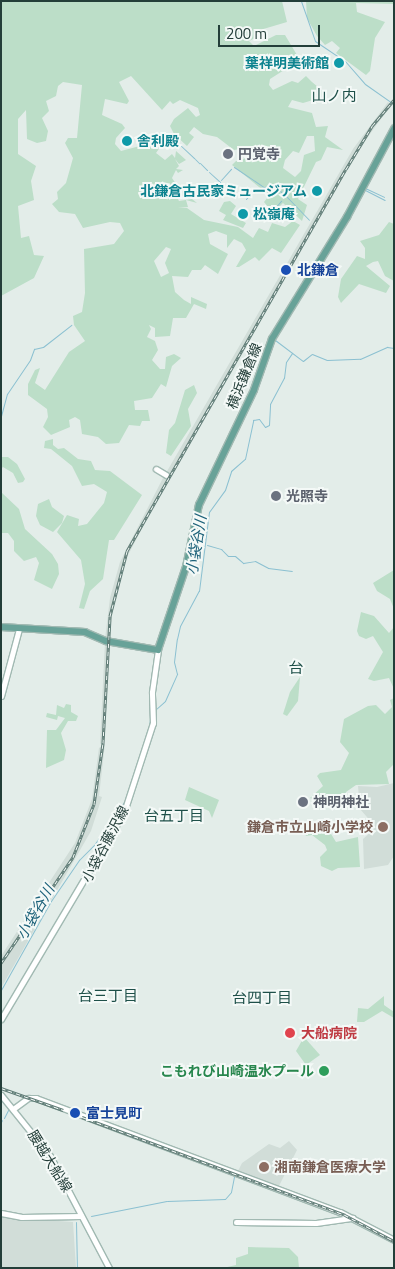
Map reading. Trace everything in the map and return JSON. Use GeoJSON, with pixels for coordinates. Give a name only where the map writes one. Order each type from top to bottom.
{"type":"FeatureCollection","features":[{"type":"Feature","properties":{"kind":"main road","name":"横浜鎌倉線"},"geometry":{"type":"LineString","coordinates":[[158,650],[186,567],[199,505],[254,390],[272,340],[347,217],[394,129]]}},
{"type":"Feature","properties":{"kind":"main road"},"geometry":{"type":"LineString","coordinates":[[156,469],[166,475]]}},
{"type":"Feature","properties":{"kind":"main road"},"geometry":{"type":"LineString","coordinates":[[1,627],[85,632],[106,641],[158,650]]}},
{"type":"Feature","properties":{"kind":"main road"},"geometry":{"type":"LineString","coordinates":[[1,696],[19,629]]}},
{"type":"Feature","properties":{"kind":"main road","name":"小袋谷藤沢線"},"geometry":{"type":"LineString","coordinates":[[1,1018],[124,812],[153,723],[153,679],[158,650]]}},
{"type":"Feature","properties":{"kind":"main road","name":"腰越大船線"},"geometry":{"type":"LineString","coordinates":[[1,1096],[50,1156],[81,1216]]}},
{"type":"Feature","properties":{"kind":"main road"},"geometry":{"type":"LineString","coordinates":[[13,1109],[28,1098],[36,1098],[353,1218],[394,1240]]}},
{"type":"Feature","properties":{"kind":"main road"},"geometry":{"type":"LineString","coordinates":[[1,1213],[21,1217],[81,1216],[109,1268]]}},
{"type":"Feature","properties":{"kind":"main road"},"geometry":{"type":"LineString","coordinates":[[236,1222],[316,1223],[353,1218]]}},
{"type":"Feature","properties":{"kind":"shaded area"},"geometry":{"type":"Polygon","coordinates":[[[388,102],[391,105],[357,152],[170,476],[166,473],[353,149],[388,102]]]}},
{"type":"Feature","properties":{"kind":"shaded area"},"geometry":{"type":"Polygon","coordinates":[[[164,476],[168,478],[124,563],[114,598],[109,639],[105,639],[110,598],[120,562],[164,476]]]}},
{"type":"Feature","properties":{"kind":"shaded area"},"geometry":{"type":"Polygon","coordinates":[[[105,642],[108,643],[105,731],[104,741],[100,744],[105,642]]]}},
{"type":"Feature","properties":{"kind":"shaded area"},"geometry":{"type":"Polygon","coordinates":[[[105,744],[99,796],[102,797],[91,831],[1,988],[1,956],[75,843],[92,799],[99,748],[105,744]]]}},
{"type":"Feature","properties":{"kind":"shaded area","name":"鎌倉市立山崎小学校"},"geometry":{"type":"Polygon","coordinates":[[[394,783],[394,856],[388,865],[364,869],[363,839],[372,831],[373,824],[360,809],[358,786],[377,787],[394,783]]]}},
{"type":"Feature","properties":{"kind":"shaded area","name":"湘南鎌倉医療大学"},"geometry":{"type":"Polygon","coordinates":[[[289,1141],[297,1150],[279,1186],[238,1171],[242,1163],[269,1144],[280,1148],[289,1141]]]}},
{"type":"Feature","properties":{"kind":"shaded area"},"geometry":{"type":"Polygon","coordinates":[[[1,1217],[73,1222],[76,1268],[1,1268],[1,1217]]]}},
{"type":"Feature","properties":{"kind":"green space"},"geometry":{"type":"Polygon","coordinates":[[[1,1],[282,1],[287,22],[260,30],[261,35],[249,41],[254,46],[276,35],[285,35],[300,60],[270,79],[269,85],[273,90],[292,81],[298,83],[306,76],[324,92],[326,102],[321,99],[315,104],[313,100],[303,103],[292,100],[288,107],[312,113],[316,127],[328,126],[325,137],[343,150],[327,147],[321,160],[316,162],[298,199],[307,205],[302,221],[283,203],[273,213],[264,202],[268,197],[264,191],[232,165],[236,161],[241,162],[247,155],[240,149],[234,150],[217,137],[203,134],[194,127],[189,133],[194,137],[187,146],[174,134],[170,126],[174,119],[188,108],[196,117],[200,115],[198,108],[180,100],[173,104],[170,101],[162,110],[131,76],[119,82],[129,101],[127,104],[105,99],[102,115],[122,124],[125,128],[116,138],[115,144],[121,151],[155,142],[161,146],[156,153],[165,160],[172,154],[175,158],[176,151],[186,160],[179,164],[175,159],[179,166],[176,169],[183,170],[178,173],[176,170],[172,178],[180,190],[184,188],[184,196],[177,197],[179,201],[192,199],[197,203],[186,200],[188,207],[178,208],[187,208],[204,220],[238,227],[253,238],[259,228],[268,232],[272,223],[285,227],[293,221],[300,225],[281,253],[272,248],[259,261],[255,257],[239,267],[236,267],[246,250],[242,243],[234,239],[227,248],[227,235],[216,231],[208,234],[210,244],[228,254],[218,274],[205,265],[201,270],[192,270],[188,277],[172,276],[175,292],[184,300],[191,304],[191,297],[207,304],[206,309],[194,304],[186,318],[173,318],[170,336],[155,337],[155,328],[149,325],[151,329],[147,337],[155,341],[158,350],[152,360],[160,369],[165,369],[166,357],[174,354],[181,358],[172,366],[166,387],[161,384],[152,398],[134,401],[135,410],[148,410],[150,421],[142,421],[140,426],[129,425],[119,443],[106,444],[98,437],[82,434],[80,420],[75,417],[69,420],[70,427],[51,435],[43,427],[48,417],[47,409],[28,395],[28,384],[35,370],[40,368],[35,383],[45,390],[69,352],[85,341],[74,325],[73,316],[82,312],[85,293],[84,249],[114,244],[124,231],[120,223],[110,222],[83,228],[75,214],[59,212],[52,204],[58,199],[57,192],[66,183],[73,158],[65,143],[68,138],[77,138],[82,85],[63,82],[58,86],[56,96],[46,101],[49,111],[42,118],[48,131],[46,141],[37,143],[27,139],[26,110],[18,119],[18,154],[36,166],[31,181],[34,200],[18,206],[21,238],[29,236],[34,255],[44,256],[34,278],[1,296],[1,1]],[[307,136],[299,153],[293,151],[285,160],[283,168],[295,177],[301,171],[304,155],[315,151],[314,136],[307,136]],[[166,247],[154,261],[161,277],[169,273],[165,263],[171,249],[166,247]]]}},
{"type":"Feature","properties":{"kind":"green space"},"geometry":{"type":"Polygon","coordinates":[[[306,1],[394,1],[394,4],[356,3],[357,12],[385,22],[375,38],[370,71],[366,75],[336,53],[340,48],[332,41],[325,45],[317,36],[307,18],[306,1]]]}},
{"type":"Feature","properties":{"kind":"green space"},"geometry":{"type":"Polygon","coordinates":[[[230,201],[236,206],[231,214],[246,223],[243,228],[223,220],[226,215],[219,211],[224,202],[230,201]]]}},
{"type":"Feature","properties":{"kind":"green space"},"geometry":{"type":"Polygon","coordinates":[[[389,222],[394,224],[394,281],[385,276],[378,261],[373,262],[366,266],[390,286],[386,293],[359,284],[341,303],[338,297],[341,279],[357,256],[365,259],[365,248],[360,241],[379,235],[389,222]]]}},
{"type":"Feature","properties":{"kind":"green space"},"geometry":{"type":"Polygon","coordinates":[[[194,385],[197,393],[188,409],[191,426],[171,456],[166,453],[169,430],[175,423],[185,390],[194,385]]]}},
{"type":"Feature","properties":{"kind":"green space"},"geometry":{"type":"Polygon","coordinates":[[[53,439],[53,445],[58,449],[64,448],[78,459],[91,461],[95,470],[110,471],[142,495],[114,540],[109,540],[103,579],[90,591],[84,609],[79,608],[85,584],[81,560],[57,532],[67,515],[79,519],[78,526],[87,524],[104,503],[107,492],[94,484],[82,486],[72,466],[51,449],[44,448],[45,441],[53,439]]]}},
{"type":"Feature","properties":{"kind":"green space"},"geometry":{"type":"Polygon","coordinates":[[[1,457],[8,457],[17,464],[25,479],[23,482],[18,483],[13,473],[3,467],[1,469],[1,457]]]}},
{"type":"Feature","properties":{"kind":"green space"},"geometry":{"type":"Polygon","coordinates":[[[1,492],[19,509],[25,529],[52,554],[58,564],[59,574],[52,589],[34,580],[39,563],[36,557],[24,561],[14,551],[14,541],[8,533],[1,533],[1,492]]]}},
{"type":"Feature","properties":{"kind":"green space"},"geometry":{"type":"Polygon","coordinates":[[[49,499],[52,507],[64,516],[62,523],[53,532],[40,525],[36,516],[38,504],[49,499]]]}},
{"type":"Feature","properties":{"kind":"green space"},"geometry":{"type":"Polygon","coordinates":[[[394,570],[394,609],[390,599],[377,591],[373,583],[394,570]]]}},
{"type":"Feature","properties":{"kind":"green space"},"geometry":{"type":"Polygon","coordinates":[[[361,612],[374,616],[389,633],[394,627],[394,689],[389,678],[374,681],[368,679],[383,652],[373,636],[366,639],[359,636],[357,631],[361,612]]]}},
{"type":"Feature","properties":{"kind":"green space"},"geometry":{"type":"Polygon","coordinates":[[[300,677],[298,701],[287,716],[283,714],[290,692],[300,677]]]}},
{"type":"Feature","properties":{"kind":"green space"},"geometry":{"type":"Polygon","coordinates":[[[394,698],[394,764],[386,772],[389,784],[356,785],[346,792],[342,810],[310,798],[323,786],[317,776],[320,773],[341,770],[349,753],[340,742],[344,719],[368,706],[376,705],[385,714],[392,707],[390,700],[394,698]]]}},
{"type":"Feature","properties":{"kind":"green space"},"geometry":{"type":"Polygon","coordinates":[[[66,704],[71,705],[71,712],[78,716],[76,721],[68,721],[61,733],[66,750],[64,760],[46,768],[47,730],[56,730],[65,718],[58,716],[57,720],[46,717],[47,713],[56,715],[57,705],[64,708],[66,704]]]}},
{"type":"Feature","properties":{"kind":"green space"},"geometry":{"type":"Polygon","coordinates":[[[189,787],[219,800],[212,818],[209,811],[185,800],[189,787]]]}},
{"type":"Feature","properties":{"kind":"green space"},"geometry":{"type":"Polygon","coordinates":[[[317,828],[328,829],[336,842],[358,837],[360,867],[338,868],[332,871],[321,866],[320,857],[327,850],[325,845],[312,835],[306,836],[304,831],[317,828]]]}},
{"type":"Feature","properties":{"kind":"green space"},"geometry":{"type":"Polygon","coordinates":[[[384,996],[384,1005],[394,1012],[394,1018],[382,1011],[364,1022],[357,1022],[358,1008],[368,1009],[384,996]]]}},
{"type":"Feature","properties":{"kind":"green space"},"geometry":{"type":"Polygon","coordinates":[[[304,1037],[320,1055],[306,1065],[296,1051],[304,1037]]]}},
{"type":"Feature","properties":{"kind":"green space"},"geometry":{"type":"Polygon","coordinates":[[[248,1247],[289,1248],[298,1257],[299,1268],[223,1268],[236,1265],[236,1258],[248,1254],[248,1247]]]}},
{"type":"Feature","properties":{"kind":"waterway"},"geometry":{"type":"LineString","coordinates":[[301,1],[315,41],[345,61],[365,84],[394,104]]}},
{"type":"Feature","properties":{"kind":"waterway"},"geometry":{"type":"LineString","coordinates":[[179,144],[194,158]]}},
{"type":"Feature","properties":{"kind":"waterway"},"geometry":{"type":"LineString","coordinates":[[195,159],[199,163]]}},
{"type":"Feature","properties":{"kind":"waterway"},"geometry":{"type":"LineString","coordinates":[[200,163],[207,170]]}},
{"type":"Feature","properties":{"kind":"waterway"},"geometry":{"type":"LineString","coordinates":[[234,167],[264,187],[277,185]]}},
{"type":"Feature","properties":{"kind":"waterway"},"geometry":{"type":"LineString","coordinates":[[221,180],[231,169]]}},
{"type":"Feature","properties":{"kind":"waterway"},"geometry":{"type":"LineString","coordinates":[[209,172],[220,182]]}},
{"type":"Feature","properties":{"kind":"waterway"},"geometry":{"type":"LineString","coordinates":[[278,187],[284,197]]}},
{"type":"Feature","properties":{"kind":"waterway"},"geometry":{"type":"LineString","coordinates":[[252,191],[255,188]]}},
{"type":"Feature","properties":{"kind":"waterway"},"geometry":{"type":"LineString","coordinates":[[365,188],[384,197]]}},
{"type":"Feature","properties":{"kind":"waterway"},"geometry":{"type":"LineString","coordinates":[[365,190],[385,200]]}},
{"type":"Feature","properties":{"kind":"waterway"},"geometry":{"type":"LineString","coordinates":[[246,199],[250,194]]}},
{"type":"Feature","properties":{"kind":"waterway"},"geometry":{"type":"LineString","coordinates":[[286,196],[309,220]]}},
{"type":"Feature","properties":{"kind":"waterway"},"geometry":{"type":"LineString","coordinates":[[274,209],[281,201]]}},
{"type":"Feature","properties":{"kind":"waterway"},"geometry":{"type":"LineString","coordinates":[[1,416],[7,394],[30,360],[34,349],[43,347],[71,325]]}},
{"type":"Feature","properties":{"kind":"waterway"},"geometry":{"type":"LineString","coordinates":[[275,340],[303,361],[312,354],[327,360],[360,359],[387,347],[394,348]]}},
{"type":"Feature","properties":{"kind":"waterway","name":"小袋谷川"},"geometry":{"type":"LineString","coordinates":[[155,710],[165,701],[177,674],[174,662],[177,639],[180,626],[199,591],[209,512],[225,490],[231,471],[245,459],[253,420],[259,419],[265,427],[269,425],[270,404],[284,378],[286,362],[292,353]]}},
{"type":"Feature","properties":{"kind":"waterway"},"geometry":{"type":"LineString","coordinates":[[207,545],[221,549],[228,556],[235,556],[243,563],[255,561],[268,568],[292,571]]}},
{"type":"Feature","properties":{"kind":"waterway","name":"小袋谷川"},"geometry":{"type":"LineString","coordinates":[[149,727],[150,719]]}},
{"type":"Feature","properties":{"kind":"waterway","name":"小袋谷川"},"geometry":{"type":"LineString","coordinates":[[1,990],[51,901],[79,860],[94,845],[124,802]]}},
{"type":"Feature","properties":{"kind":"waterway"},"geometry":{"type":"LineString","coordinates":[[4,1118],[8,1110]]}},
{"type":"Feature","properties":{"kind":"waterway"},"geometry":{"type":"LineString","coordinates":[[91,1216],[167,1201],[225,1199],[231,1192],[234,1176]]}},
{"type":"Feature","properties":{"kind":"waterway"},"geometry":{"type":"LineString","coordinates":[[76,1222],[77,1268]]}},
{"type":"Feature","properties":{"kind":"railway"},"geometry":{"type":"LineString","coordinates":[[1,963],[73,857],[94,804],[103,743],[110,616],[127,551],[346,169],[372,126],[394,100]]}},
{"type":"Feature","properties":{"kind":"railway"},"geometry":{"type":"LineString","coordinates":[[1,1088],[63,1110]]}},
{"type":"Feature","properties":{"kind":"railway"},"geometry":{"type":"LineString","coordinates":[[82,1117],[345,1215],[394,1241]]}},
{"type":"Feature","properties":{"kind":"place","name":"葉祥明美術館"},"geometry":{"type":"Point","coordinates":[339,63]}},
{"type":"Feature","properties":{"kind":"place","name":"舎利殿"},"geometry":{"type":"Point","coordinates":[127,141]}},
{"type":"Feature","properties":{"kind":"place","name":"円覚寺"},"geometry":{"type":"Point","coordinates":[228,154]}},
{"type":"Feature","properties":{"kind":"place","name":"北鎌倉古民家ミュージアム"},"geometry":{"type":"Point","coordinates":[317,191]}},
{"type":"Feature","properties":{"kind":"place","name":"松嶺庵"},"geometry":{"type":"Point","coordinates":[243,214]}},
{"type":"Feature","properties":{"kind":"place","name":"北鎌倉"},"geometry":{"type":"Point","coordinates":[286,270]}},
{"type":"Feature","properties":{"kind":"place","name":"光照寺"},"geometry":{"type":"Point","coordinates":[276,496]}},
{"type":"Feature","properties":{"kind":"place","name":"神明神社"},"geometry":{"type":"Point","coordinates":[303,802]}},
{"type":"Feature","properties":{"kind":"place","name":"鎌倉市立山崎小学校"},"geometry":{"type":"Point","coordinates":[383,827]}},
{"type":"Feature","properties":{"kind":"place","name":"大船病院"},"geometry":{"type":"Point","coordinates":[290,1033]}},
{"type":"Feature","properties":{"kind":"place","name":"こもれび山崎温水プール"},"geometry":{"type":"Point","coordinates":[324,1071]}},
{"type":"Feature","properties":{"kind":"place","name":"富士見町"},"geometry":{"type":"Point","coordinates":[75,1113]}},
{"type":"Feature","properties":{"kind":"place","name":"湘南鎌倉医療大学"},"geometry":{"type":"Point","coordinates":[264,1167]}},
{"type":"Feature","properties":{"kind":"district","name":"山ノ内"},"geometry":{"type":"Point","coordinates":[334,96]}},
{"type":"Feature","properties":{"kind":"district","name":"台"},"geometry":{"type":"Point","coordinates":[296,668]}},
{"type":"Feature","properties":{"kind":"district","name":"台五丁目"},"geometry":{"type":"Point","coordinates":[174,816]}},
{"type":"Feature","properties":{"kind":"district","name":"台三丁目"},"geometry":{"type":"Point","coordinates":[108,996]}},
{"type":"Feature","properties":{"kind":"district","name":"台四丁目"},"geometry":{"type":"Point","coordinates":[262,998]}}]}
